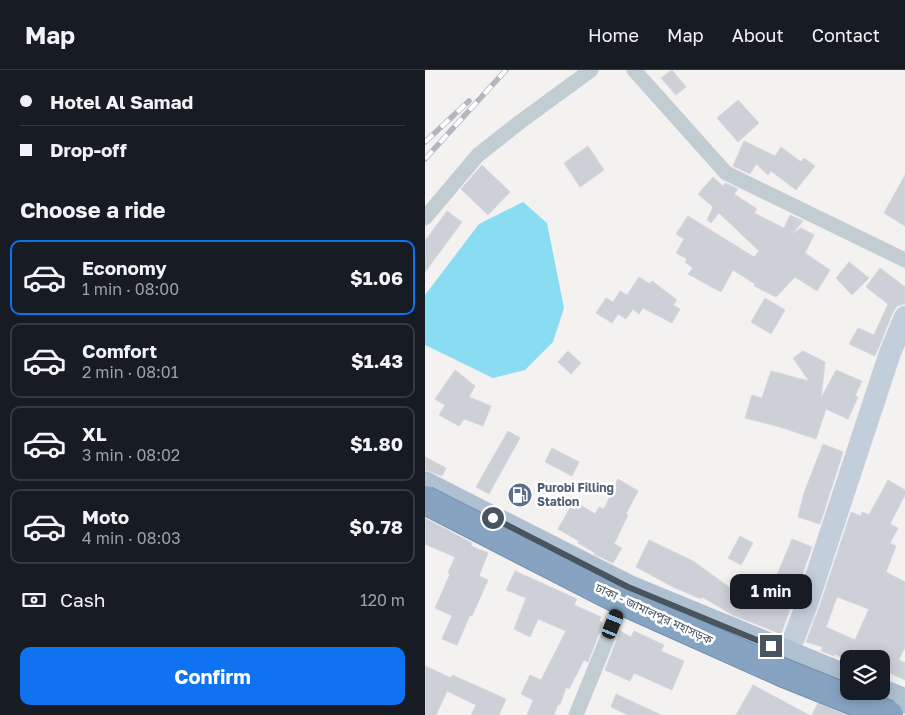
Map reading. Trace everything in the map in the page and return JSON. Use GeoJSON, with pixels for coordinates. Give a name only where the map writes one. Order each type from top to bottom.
{"type":"FeatureCollection","features":[{"type":"Feature","properties":{"kind":"highway","name":"ঢাকা - জামালপুর মহাসড়ক"},"geometry":{"type":"LineString","coordinates":[[425,500],[614,597],[784,673],[889,715]]}},
{"type":"Feature","properties":{"kind":"main road"},"geometry":{"type":"LineString","coordinates":[[789,653],[890,353],[905,317]]}},
{"type":"Feature","properties":{"kind":"main road"},"geometry":{"type":"LineString","coordinates":[[425,484],[628,587],[840,674]]}},
{"type":"Feature","properties":{"kind":"main road"},"geometry":{"type":"LineString","coordinates":[[890,695],[905,701]]}},
{"type":"Feature","properties":{"kind":"street"},"geometry":{"type":"LineString","coordinates":[[425,218],[479,155],[520,122],[591,70]]}},
{"type":"Feature","properties":{"kind":"street"},"geometry":{"type":"LineString","coordinates":[[634,70],[726,173],[905,260]]}},
{"type":"Feature","properties":{"kind":"street"},"geometry":{"type":"LineString","coordinates":[[576,715],[628,587]]}},
{"type":"Feature","properties":{"kind":"water"},"geometry":{"type":"Polygon","coordinates":[[[523,202],[547,223],[564,308],[553,342],[525,370],[493,378],[425,345],[425,295],[479,224],[523,202]]]}},
{"type":"Feature","properties":{"kind":"building"},"geometry":{"type":"Polygon","coordinates":[[[672,70],[686,87],[676,95],[661,78],[672,70]]]}},
{"type":"Feature","properties":{"kind":"building"},"geometry":{"type":"Polygon","coordinates":[[[738,100],[759,123],[738,142],[717,118],[738,100]]]}},
{"type":"Feature","properties":{"kind":"building"},"geometry":{"type":"Polygon","coordinates":[[[744,141],[775,156],[781,147],[801,162],[804,158],[815,166],[796,190],[771,171],[768,175],[756,164],[750,174],[733,166],[744,141]]]}},
{"type":"Feature","properties":{"kind":"building"},"geometry":{"type":"Polygon","coordinates":[[[588,146],[604,170],[580,187],[564,163],[588,146]]]}},
{"type":"Feature","properties":{"kind":"building"},"geometry":{"type":"Polygon","coordinates":[[[482,165],[510,192],[488,215],[461,189],[482,165]]]}},
{"type":"Feature","properties":{"kind":"building"},"geometry":{"type":"Polygon","coordinates":[[[905,175],[905,226],[884,213],[905,175]]]}},
{"type":"Feature","properties":{"kind":"building"},"geometry":{"type":"Polygon","coordinates":[[[713,177],[723,186],[725,183],[738,189],[734,194],[757,209],[754,213],[784,228],[790,215],[803,221],[792,234],[801,228],[814,235],[805,253],[830,270],[817,291],[795,277],[776,297],[754,286],[755,284],[733,270],[721,292],[688,274],[693,268],[685,262],[687,259],[676,253],[684,239],[676,234],[688,216],[754,257],[759,251],[719,213],[711,223],[707,220],[713,207],[698,194],[713,177]]]}},
{"type":"Feature","properties":{"kind":"building"},"geometry":{"type":"Polygon","coordinates":[[[447,211],[462,222],[425,272],[425,241],[447,211]]]}},
{"type":"Feature","properties":{"kind":"building"},"geometry":{"type":"Polygon","coordinates":[[[849,262],[869,278],[852,295],[836,278],[849,262]]]}},
{"type":"Feature","properties":{"kind":"building"},"geometry":{"type":"Polygon","coordinates":[[[880,268],[905,287],[905,304],[897,306],[893,312],[875,356],[849,344],[858,328],[874,335],[888,304],[866,287],[880,268]]]}},
{"type":"Feature","properties":{"kind":"building"},"geometry":{"type":"Polygon","coordinates":[[[639,277],[650,284],[652,281],[677,300],[673,305],[680,309],[672,323],[643,308],[639,314],[633,309],[626,319],[618,314],[612,323],[596,313],[606,298],[613,302],[620,291],[627,295],[639,277]]]}},
{"type":"Feature","properties":{"kind":"building"},"geometry":{"type":"Polygon","coordinates":[[[765,298],[785,310],[771,334],[751,322],[765,298]]]}},
{"type":"Feature","properties":{"kind":"building"},"geometry":{"type":"Polygon","coordinates":[[[568,351],[581,363],[571,374],[558,362],[568,351]]]}},
{"type":"Feature","properties":{"kind":"building"},"geometry":{"type":"Polygon","coordinates":[[[803,351],[825,362],[821,398],[836,370],[862,381],[855,396],[858,397],[848,419],[826,409],[816,439],[745,418],[752,395],[762,398],[771,371],[809,381],[793,358],[803,351]]]}},
{"type":"Feature","properties":{"kind":"building"},"geometry":{"type":"Polygon","coordinates":[[[455,370],[475,386],[469,397],[491,406],[483,426],[464,419],[459,426],[439,415],[445,405],[435,399],[455,370]]]}},
{"type":"Feature","properties":{"kind":"building"},"geometry":{"type":"Polygon","coordinates":[[[508,431],[520,438],[489,494],[476,487],[508,431]]]}},
{"type":"Feature","properties":{"kind":"building"},"geometry":{"type":"Polygon","coordinates":[[[823,444],[843,452],[820,524],[798,517],[804,493],[823,444]]]}},
{"type":"Feature","properties":{"kind":"building"},"geometry":{"type":"Polygon","coordinates":[[[552,448],[579,462],[572,476],[545,462],[552,448]]]}},
{"type":"Feature","properties":{"kind":"building"},"geometry":{"type":"Polygon","coordinates":[[[425,457],[446,468],[442,476],[425,470],[425,457]]]}},
{"type":"Feature","properties":{"kind":"building"},"geometry":{"type":"Polygon","coordinates":[[[618,479],[638,491],[614,544],[622,548],[613,563],[594,554],[578,543],[579,541],[558,529],[574,501],[595,514],[599,507],[604,509],[618,479]]]}},
{"type":"Feature","properties":{"kind":"building"},"geometry":{"type":"Polygon","coordinates":[[[888,480],[905,490],[905,495],[890,524],[898,528],[890,543],[896,546],[886,572],[905,582],[905,647],[899,660],[905,663],[905,680],[890,673],[890,650],[840,650],[840,656],[835,654],[834,656],[821,651],[823,647],[806,642],[851,512],[861,516],[862,512],[869,515],[888,480]],[[837,597],[826,627],[855,640],[869,609],[837,597]]]}},
{"type":"Feature","properties":{"kind":"building"},"geometry":{"type":"Polygon","coordinates":[[[425,518],[472,543],[471,546],[488,553],[479,576],[488,580],[457,645],[442,639],[452,616],[435,608],[450,574],[448,573],[455,557],[425,544],[425,518]]]}},
{"type":"Feature","properties":{"kind":"building"},"geometry":{"type":"Polygon","coordinates":[[[740,536],[753,543],[741,565],[728,558],[740,536]]]}},
{"type":"Feature","properties":{"kind":"building"},"geometry":{"type":"Polygon","coordinates":[[[792,539],[812,547],[781,634],[733,615],[702,597],[701,599],[673,587],[636,567],[649,540],[693,561],[750,602],[753,597],[765,604],[792,539]]]}},
{"type":"Feature","properties":{"kind":"building"},"geometry":{"type":"Polygon","coordinates":[[[515,571],[577,599],[574,605],[601,617],[599,621],[603,623],[588,662],[584,660],[569,689],[566,687],[560,705],[558,704],[554,715],[527,715],[533,700],[521,694],[530,675],[541,680],[566,631],[538,619],[530,637],[514,629],[526,598],[506,590],[515,571]]]}},
{"type":"Feature","properties":{"kind":"building"},"geometry":{"type":"Polygon","coordinates":[[[620,631],[631,637],[634,631],[664,645],[661,651],[684,661],[672,690],[634,673],[630,681],[605,670],[620,631]]]}},
{"type":"Feature","properties":{"kind":"building"},"geometry":{"type":"Polygon","coordinates":[[[425,666],[451,678],[452,675],[506,699],[499,715],[471,715],[476,705],[447,691],[436,715],[425,715],[425,666]]]}},
{"type":"Feature","properties":{"kind":"building"},"geometry":{"type":"Polygon","coordinates":[[[753,685],[809,715],[736,715],[753,685]]]}},
{"type":"Feature","properties":{"kind":"building"},"geometry":{"type":"Polygon","coordinates":[[[616,694],[661,715],[628,715],[611,707],[616,694]]]}},
{"type":"Feature","properties":{"kind":"building"},"geometry":{"type":"Polygon","coordinates":[[[818,703],[847,715],[812,715],[818,703]]]}},
{"type":"Feature","properties":{"kind":"railway"},"geometry":{"type":"LineString","coordinates":[[425,159],[506,70]]}},
{"type":"Feature","properties":{"kind":"railway"},"geometry":{"type":"LineString","coordinates":[[425,142],[469,101]]}},
{"type":"Feature","properties":{"kind":"place","name":"Purobi Filling Station"},"geometry":{"type":"Point","coordinates":[520,495]}},
{"type":"Feature","properties":{"kind":"route"},"geometry":{"type":"LineString","coordinates":[[493,518],[628,587],[771,646]]}}]}
